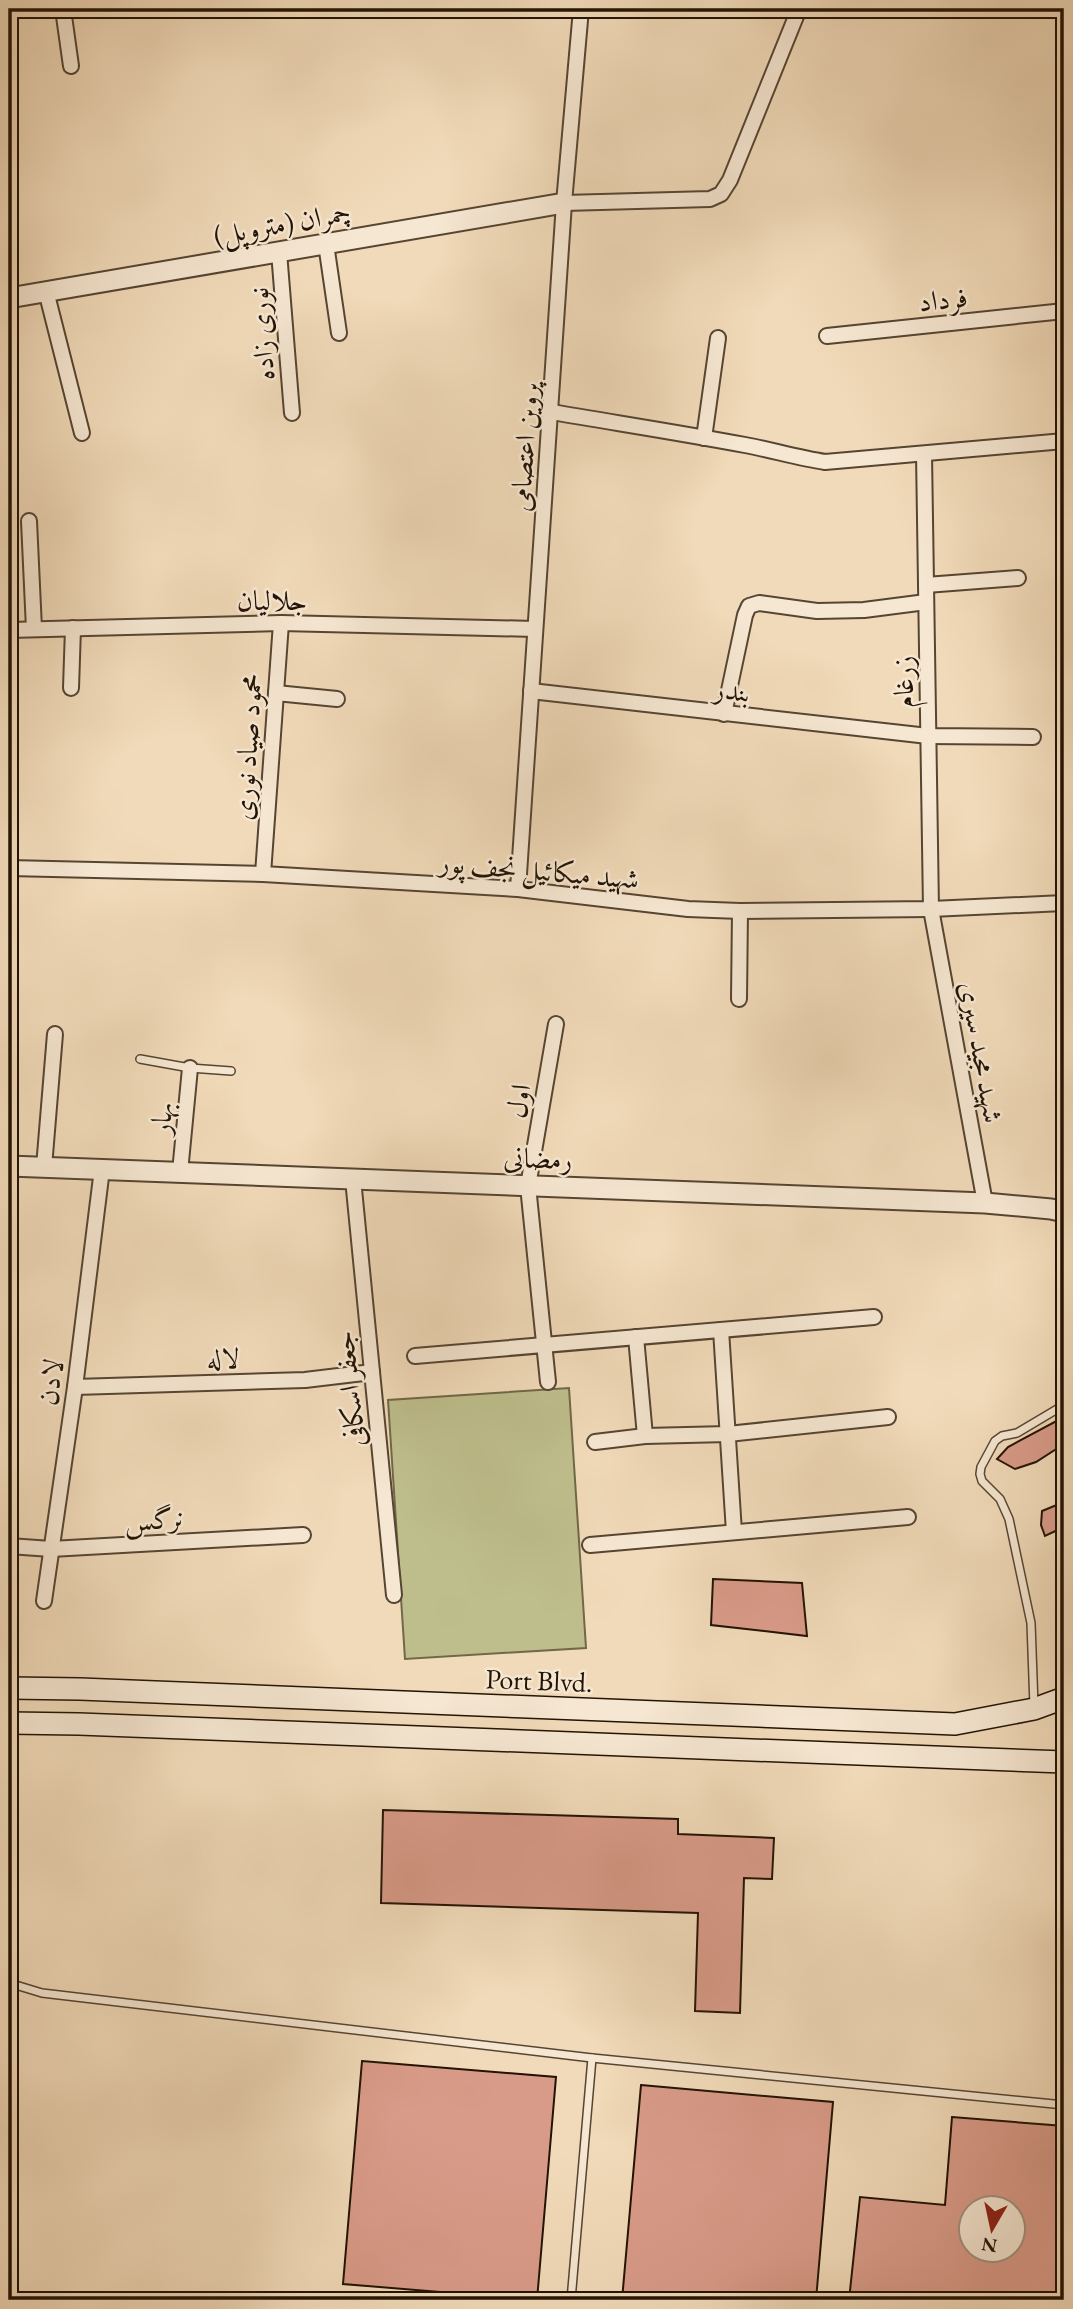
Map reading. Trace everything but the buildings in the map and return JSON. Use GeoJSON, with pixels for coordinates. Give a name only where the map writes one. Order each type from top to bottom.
{"type":"FeatureCollection","features":[{"type":"Feature","properties":{"kind":"main road"},"geometry":{"type":"LineString","coordinates":[[1038,1708],[1064,1684]]}},
{"type":"Feature","properties":{"kind":"main road","name":"Port Blvd."},"geometry":{"type":"LineString","coordinates":[[9,1688],[955,1724],[1038,1708],[1064,1698]]}},
{"type":"Feature","properties":{"kind":"main road"},"geometry":{"type":"LineString","coordinates":[[435,1738],[436,1704]]}},
{"type":"Feature","properties":{"kind":"main road"},"geometry":{"type":"LineString","coordinates":[[9,1723],[1064,1762]]}},
{"type":"Feature","properties":{"kind":"street"},"geometry":{"type":"LineString","coordinates":[[63,9],[71,66]]}},
{"type":"Feature","properties":{"kind":"street","name":"پروین اعتصامی"},"geometry":{"type":"LineString","coordinates":[[518,889],[564,203],[580,9]]}},
{"type":"Feature","properties":{"kind":"street"},"geometry":{"type":"LineString","coordinates":[[564,203],[710,200],[721,194],[730,180],[799,9]]}},
{"type":"Feature","properties":{"kind":"street","name":"چمران (متروپل)"},"geometry":{"type":"LineString","coordinates":[[9,298],[564,203]]}},
{"type":"Feature","properties":{"kind":"street"},"geometry":{"type":"LineString","coordinates":[[326,244],[338,332]]}},
{"type":"Feature","properties":{"kind":"street","name":"نوری زاده"},"geometry":{"type":"LineString","coordinates":[[279,252],[292,413]]}},
{"type":"Feature","properties":{"kind":"street"},"geometry":{"type":"LineString","coordinates":[[46,291],[82,433]]}},
{"type":"Feature","properties":{"kind":"street","name":"فرداد"},"geometry":{"type":"LineString","coordinates":[[827,336],[1064,311]]}},
{"type":"Feature","properties":{"kind":"street"},"geometry":{"type":"LineString","coordinates":[[705,438],[718,338]]}},
{"type":"Feature","properties":{"kind":"street"},"geometry":{"type":"LineString","coordinates":[[552,412],[764,448],[797,458],[825,462],[1064,441]]}},
{"type":"Feature","properties":{"kind":"street","name":"زرغام"},"geometry":{"type":"LineString","coordinates":[[924,454],[931,909]]}},
{"type":"Feature","properties":{"kind":"street"},"geometry":{"type":"LineString","coordinates":[[29,521],[34,629]]}},
{"type":"Feature","properties":{"kind":"street"},"geometry":{"type":"LineString","coordinates":[[926,585],[1017,578]]}},
{"type":"Feature","properties":{"kind":"street"},"geometry":{"type":"LineString","coordinates":[[724,714],[745,615],[750,606],[759,603],[817,611],[864,610],[926,603]]}},
{"type":"Feature","properties":{"kind":"street","name":"جلالیان"},"geometry":{"type":"LineString","coordinates":[[9,630],[281,623],[535,629]]}},
{"type":"Feature","properties":{"kind":"street","name":"محمود صیاد نوری"},"geometry":{"type":"LineString","coordinates":[[263,874],[281,623]]}},
{"type":"Feature","properties":{"kind":"street"},"geometry":{"type":"LineString","coordinates":[[71,688],[73,628]]}},
{"type":"Feature","properties":{"kind":"street","name":"بندر"},"geometry":{"type":"LineString","coordinates":[[531,691],[928,736],[1033,737]]}},
{"type":"Feature","properties":{"kind":"street"},"geometry":{"type":"LineString","coordinates":[[276,693],[337,699]]}},
{"type":"Feature","properties":{"kind":"street","name":"شهید میکائیل نجف پور"},"geometry":{"type":"LineString","coordinates":[[9,868],[263,874],[518,889],[688,909],[740,911],[931,909],[1064,903]]}},
{"type":"Feature","properties":{"kind":"street","name":"شهید مجید سیری"},"geometry":{"type":"LineString","coordinates":[[931,909],[985,1203]]}},
{"type":"Feature","properties":{"kind":"street"},"geometry":{"type":"LineString","coordinates":[[739,999],[740,911]]}},
{"type":"Feature","properties":{"kind":"street","name":"اول"},"geometry":{"type":"LineString","coordinates":[[548,1382],[528,1186],[556,1024]]}},
{"type":"Feature","properties":{"kind":"street"},"geometry":{"type":"LineString","coordinates":[[44,1167],[55,1034]]}},
{"type":"Feature","properties":{"kind":"street","name":"بهار"},"geometry":{"type":"LineString","coordinates":[[180,1172],[190,1068]]}},
{"type":"Feature","properties":{"kind":"street","name":"رمضانی"},"geometry":{"type":"LineString","coordinates":[[9,1166],[985,1203],[1064,1212]]}},
{"type":"Feature","properties":{"kind":"street","name":"لادن"},"geometry":{"type":"LineString","coordinates":[[44,1601],[75,1387],[102,1169]]}},
{"type":"Feature","properties":{"kind":"street","name":"جعفر اسکافی"},"geometry":{"type":"LineString","coordinates":[[353,1179],[394,1595]]}},
{"type":"Feature","properties":{"kind":"street"},"geometry":{"type":"LineString","coordinates":[[415,1356],[874,1317]]}},
{"type":"Feature","properties":{"kind":"street"},"geometry":{"type":"LineString","coordinates":[[721,1329],[734,1532]]}},
{"type":"Feature","properties":{"kind":"street"},"geometry":{"type":"LineString","coordinates":[[636,1337],[645,1436]]}},
{"type":"Feature","properties":{"kind":"street","name":"لاله"},"geometry":{"type":"LineString","coordinates":[[75,1387],[305,1380],[372,1372]]}},
{"type":"Feature","properties":{"kind":"street"},"geometry":{"type":"LineString","coordinates":[[595,1442],[645,1436],[728,1434],[888,1417]]}},
{"type":"Feature","properties":{"kind":"street"},"geometry":{"type":"LineString","coordinates":[[590,1545],[908,1517]]}},
{"type":"Feature","properties":{"kind":"street","name":"نرگس"},"geometry":{"type":"LineString","coordinates":[[9,1546],[51,1549],[303,1535]]}},
{"type":"Feature","properties":{"kind":"lane"},"geometry":{"type":"LineString","coordinates":[[140,1059],[190,1068],[231,1071]]}},
{"type":"Feature","properties":{"kind":"lane"},"geometry":{"type":"LineString","coordinates":[[1038,1708],[1031,1623],[1009,1519],[1000,1499],[982,1481],[980,1474],[995,1441],[1002,1436],[1017,1433],[1064,1405]]}},
{"type":"Feature","properties":{"kind":"lane"},"geometry":{"type":"LineString","coordinates":[[9,1983],[42,1993],[592,2058],[1064,2105]]}},
{"type":"Feature","properties":{"kind":"lane"},"geometry":{"type":"LineString","coordinates":[[571,2300],[592,2058]]}},
{"type":"Feature","properties":{"kind":"green space"},"geometry":{"type":"Polygon","coordinates":[[[569,1388],[586,1648],[405,1659],[388,1400],[569,1388]]]}}]}
